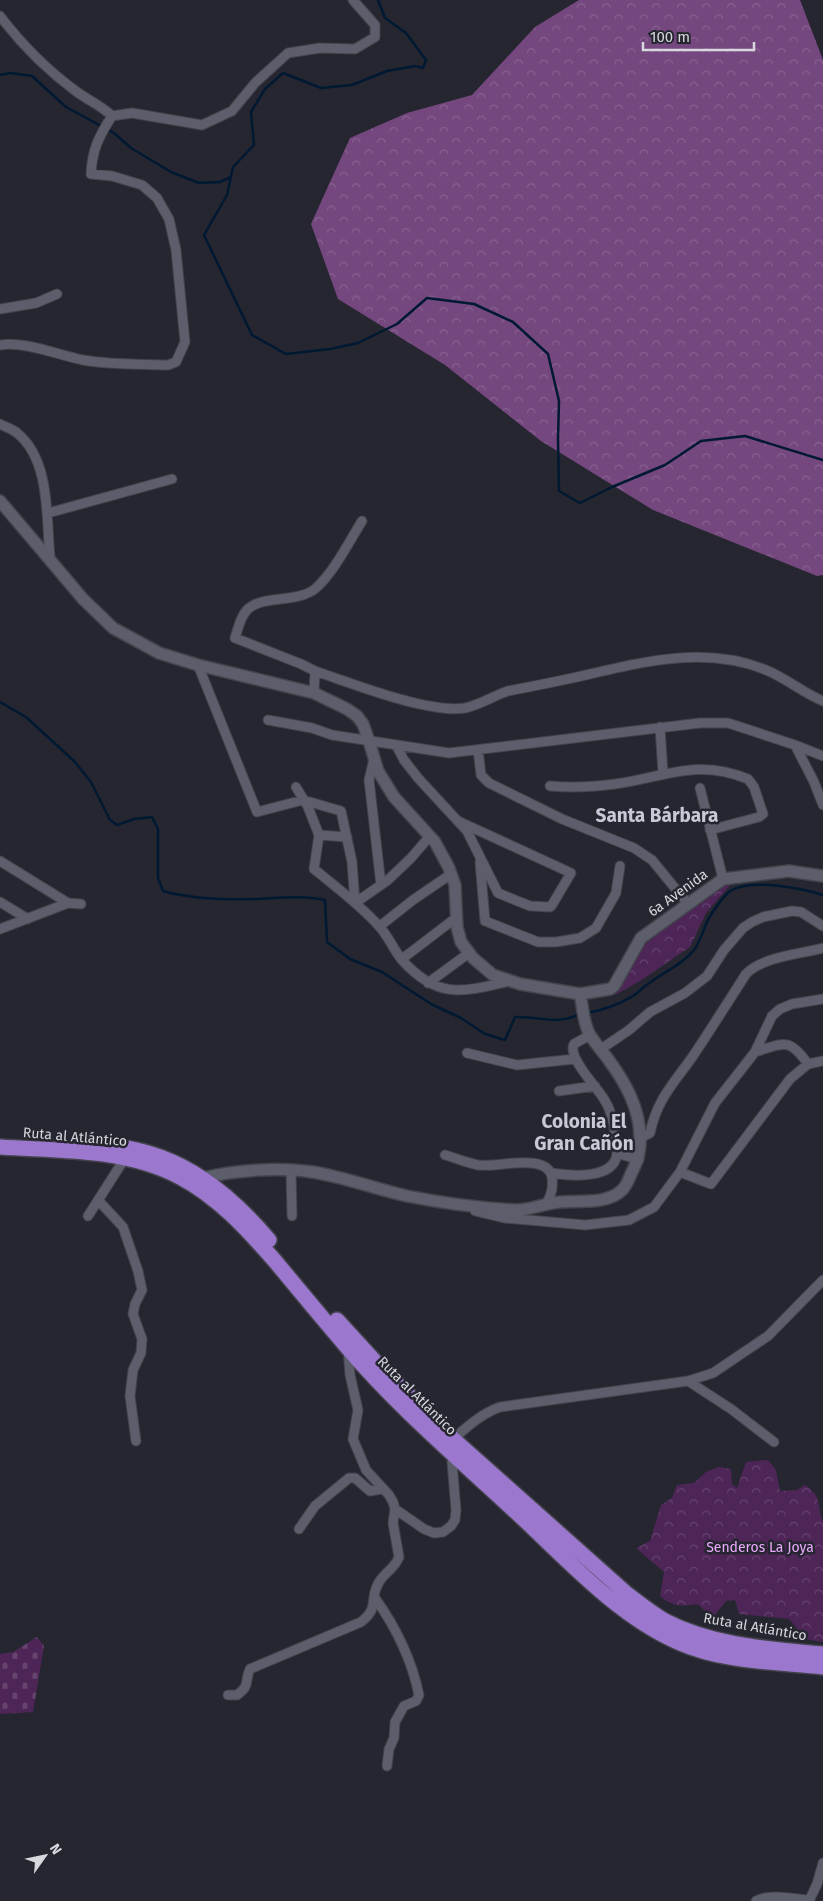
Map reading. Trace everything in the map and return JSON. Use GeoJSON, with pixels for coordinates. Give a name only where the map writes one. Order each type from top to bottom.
{"type":"FeatureCollection","features":[{"type":"Feature","properties":{"kind":"highway","name":"Ruta al Atlántico"},"geometry":{"type":"LineString","coordinates":[[0,1139],[84,1143],[150,1152],[185,1167],[203,1178],[228,1197],[254,1222],[380,1367],[453,1439],[626,1594],[665,1621],[706,1638],[769,1649],[823,1654]]}},
{"type":"Feature","properties":{"kind":"highway","name":"Ruta al Atlántico"},"geometry":{"type":"LineString","coordinates":[[0,1147],[59,1150],[125,1158],[156,1166],[182,1178],[216,1200],[265,1250],[348,1348],[391,1394],[454,1456],[614,1602],[648,1627],[679,1642],[710,1653],[823,1667]]}},
{"type":"Feature","properties":{"kind":"street"},"geometry":{"type":"LineString","coordinates":[[0,345],[31,347],[86,360],[168,366],[176,362],[185,342],[176,250],[169,219],[157,198],[142,185],[112,176],[91,174],[92,156],[101,132],[110,120],[132,113],[202,125],[232,111],[255,83],[288,53],[320,48],[355,49],[375,37],[376,25],[353,0]]}},
{"type":"Feature","properties":{"kind":"street"},"geometry":{"type":"LineString","coordinates":[[0,16],[22,44],[110,120]]}},
{"type":"Feature","properties":{"kind":"street"},"geometry":{"type":"LineString","coordinates":[[0,309],[36,303],[57,294]]}},
{"type":"Feature","properties":{"kind":"street"},"geometry":{"type":"LineString","coordinates":[[0,424],[17,432],[31,448],[39,468],[47,502],[47,530],[50,557]]}},
{"type":"Feature","properties":{"kind":"street"},"geometry":{"type":"LineString","coordinates":[[48,513],[172,479]]}},
{"type":"Feature","properties":{"kind":"street"},"geometry":{"type":"LineString","coordinates":[[0,501],[19,525],[50,557],[83,599],[113,628],[159,653],[198,665],[314,693],[357,716],[363,724],[378,771],[394,797],[435,842],[455,885],[457,927],[461,942],[469,953],[428,983]]}},
{"type":"Feature","properties":{"kind":"street"},"geometry":{"type":"LineString","coordinates":[[362,521],[326,578],[315,589],[303,596],[261,603],[248,608],[241,618],[235,638],[302,664],[315,671],[409,701],[441,708],[463,709],[479,705],[508,691],[658,659],[702,658],[725,659],[766,670],[823,701]]}},
{"type":"Feature","properties":{"kind":"street"},"geometry":{"type":"LineString","coordinates":[[198,665],[257,812],[302,800],[341,811],[352,862],[355,903]]}},
{"type":"Feature","properties":{"kind":"street"},"geometry":{"type":"LineString","coordinates":[[314,693],[315,671]]}},
{"type":"Feature","properties":{"kind":"street"},"geometry":{"type":"LineString","coordinates":[[268,720],[312,728],[332,735],[449,753],[700,722],[728,723],[823,756]]}},
{"type":"Feature","properties":{"kind":"street"},"geometry":{"type":"LineString","coordinates":[[660,727],[663,773]]}},
{"type":"Feature","properties":{"kind":"street"},"geometry":{"type":"LineString","coordinates":[[396,745],[404,760],[418,778],[472,838],[498,893],[530,906],[550,907],[552,905],[571,873],[458,821]]}},
{"type":"Feature","properties":{"kind":"street"},"geometry":{"type":"LineString","coordinates":[[795,745],[814,782],[823,805]]}},
{"type":"Feature","properties":{"kind":"street"},"geometry":{"type":"LineString","coordinates":[[478,750],[482,775],[489,783],[562,819],[634,848],[652,860],[688,904]]}},
{"type":"Feature","properties":{"kind":"street"},"geometry":{"type":"LineString","coordinates":[[374,758],[369,780],[381,885]]}},
{"type":"Feature","properties":{"kind":"street"},"geometry":{"type":"LineString","coordinates":[[550,786],[572,788],[602,786],[663,773],[700,769],[730,773],[748,779],[754,787],[762,814],[759,818],[710,830]]}},
{"type":"Feature","properties":{"kind":"street"},"geometry":{"type":"LineString","coordinates":[[296,787],[302,800],[308,807],[319,835],[314,869],[380,926],[402,960],[428,983],[442,988],[466,991],[510,981]]}},
{"type":"Feature","properties":{"kind":"street"},"geometry":{"type":"LineString","coordinates":[[700,788],[723,879]]}},
{"type":"Feature","properties":{"kind":"street"},"geometry":{"type":"LineString","coordinates":[[319,835],[347,837]]}},
{"type":"Feature","properties":{"kind":"street"},"geometry":{"type":"LineString","coordinates":[[355,903],[381,885],[411,858],[430,836]]}},
{"type":"Feature","properties":{"kind":"street"},"geometry":{"type":"LineString","coordinates":[[479,854],[485,921],[538,942],[546,943],[580,938],[596,928],[616,893],[620,866]]}},
{"type":"Feature","properties":{"kind":"street"},"geometry":{"type":"LineString","coordinates":[[0,861],[68,903]]}},
{"type":"Feature","properties":{"kind":"street","name":"6a Avenida"},"geometry":{"type":"LineString","coordinates":[[469,953],[493,975],[510,981],[581,997],[610,989],[614,986],[638,942],[723,879],[789,871],[823,876]]}},
{"type":"Feature","properties":{"kind":"street"},"geometry":{"type":"LineString","coordinates":[[380,926],[451,874]]}},
{"type":"Feature","properties":{"kind":"street"},"geometry":{"type":"LineString","coordinates":[[0,902],[28,919]]}},
{"type":"Feature","properties":{"kind":"street"},"geometry":{"type":"LineString","coordinates":[[0,930],[68,903],[81,904]]}},
{"type":"Feature","properties":{"kind":"street"},"geometry":{"type":"LineString","coordinates":[[601,1049],[629,1030],[650,1012],[685,993],[707,976],[724,950],[743,928],[752,922],[763,917],[792,910],[801,912],[823,926]]}},
{"type":"Feature","properties":{"kind":"street"},"geometry":{"type":"LineString","coordinates":[[402,960],[457,918]]}},
{"type":"Feature","properties":{"kind":"street"},"geometry":{"type":"LineString","coordinates":[[640,1138],[650,1133],[655,1112],[661,1099],[693,1056],[746,974],[753,967],[763,963],[823,948]]}},
{"type":"Feature","properties":{"kind":"street"},"geometry":{"type":"LineString","coordinates":[[203,1178],[221,1173],[290,1170],[341,1177],[407,1196],[518,1210],[547,1203],[604,1200],[622,1190],[639,1160],[640,1138],[638,1119],[630,1094],[588,1030],[581,997]]}},
{"type":"Feature","properties":{"kind":"street"},"geometry":{"type":"LineString","coordinates":[[438,1201],[504,1218],[585,1225],[629,1220],[654,1207],[680,1172],[715,1103],[755,1052],[772,1016],[780,1009],[792,1004],[823,999]]}},
{"type":"Feature","properties":{"kind":"street"},"geometry":{"type":"LineString","coordinates":[[551,1173],[565,1176],[586,1175],[607,1169],[613,1164],[617,1153],[613,1119],[604,1099],[575,1059],[572,1046],[588,1030]]}},
{"type":"Feature","properties":{"kind":"street"},"geometry":{"type":"LineString","coordinates":[[755,1052],[782,1043],[790,1044],[798,1050],[808,1064]]}},
{"type":"Feature","properties":{"kind":"street"},"geometry":{"type":"LineString","coordinates":[[467,1053],[517,1065],[575,1059]]}},
{"type":"Feature","properties":{"kind":"street"},"geometry":{"type":"LineString","coordinates":[[680,1172],[711,1184],[790,1079],[808,1064],[823,1061]]}},
{"type":"Feature","properties":{"kind":"street"},"geometry":{"type":"LineString","coordinates":[[559,1091],[595,1086]]}},
{"type":"Feature","properties":{"kind":"street"},"geometry":{"type":"LineString","coordinates":[[617,1153],[639,1160]]}},
{"type":"Feature","properties":{"kind":"street"},"geometry":{"type":"LineString","coordinates":[[445,1155],[478,1165],[501,1166],[534,1162],[542,1164],[551,1173],[553,1186],[552,1194],[547,1203]]}},
{"type":"Feature","properties":{"kind":"street"},"geometry":{"type":"LineString","coordinates":[[88,1216],[125,1158]]}},
{"type":"Feature","properties":{"kind":"street"},"geometry":{"type":"LineString","coordinates":[[290,1170],[292,1216]]}},
{"type":"Feature","properties":{"kind":"street"},"geometry":{"type":"LineString","coordinates":[[98,1200],[123,1227],[138,1271],[142,1290],[135,1304],[133,1314],[142,1339],[141,1353],[133,1370],[130,1396],[136,1441]]}},
{"type":"Feature","properties":{"kind":"street"},"geometry":{"type":"LineString","coordinates":[[453,1439],[488,1411],[500,1407],[688,1381],[713,1373],[768,1336],[823,1280]]}},
{"type":"Feature","properties":{"kind":"street"},"geometry":{"type":"LineString","coordinates":[[228,1695],[237,1696],[245,1690],[250,1669],[362,1622],[372,1612],[378,1583],[397,1564],[399,1557],[393,1523],[395,1509],[389,1495],[366,1470],[353,1439],[358,1410],[350,1375],[348,1348]]}},
{"type":"Feature","properties":{"kind":"street"},"geometry":{"type":"LineString","coordinates":[[688,1381],[731,1409],[774,1442]]}},
{"type":"Feature","properties":{"kind":"street"},"geometry":{"type":"LineString","coordinates":[[395,1509],[424,1529],[434,1533],[443,1532],[451,1526],[455,1520],[456,1510],[452,1462],[454,1456]]}},
{"type":"Feature","properties":{"kind":"street"},"geometry":{"type":"LineString","coordinates":[[298,1529],[315,1506],[349,1478],[355,1478],[370,1491],[382,1489]]}},
{"type":"Feature","properties":{"kind":"street"},"geometry":{"type":"LineString","coordinates":[[375,1598],[386,1613],[406,1654],[419,1695],[416,1701],[404,1706],[395,1722],[394,1738],[389,1749],[387,1766]]}},
{"type":"Feature","properties":{"kind":"street"},"geometry":{"type":"LineString","coordinates":[[756,1901],[761,1898],[770,1897],[809,1900],[820,1885],[823,1863]]}},
{"type":"Feature","properties":{"kind":"green space"},"geometry":{"type":"Polygon","coordinates":[[[579,0],[800,0],[823,60],[823,575],[817,576],[653,510],[541,441],[445,365],[338,299],[311,224],[350,138],[407,113],[472,95],[535,27],[579,0]]]}},
{"type":"Feature","properties":{"kind":"green space"},"geometry":{"type":"Polygon","coordinates":[[[727,881],[731,884],[706,913],[690,947],[640,981],[615,995],[613,990],[643,939],[727,881]]]}},
{"type":"Feature","properties":{"kind":"green space","name":"Senderos La Joya"},"geometry":{"type":"Polygon","coordinates":[[[768,1460],[776,1470],[780,1491],[797,1490],[805,1485],[817,1497],[823,1522],[823,1642],[792,1637],[796,1627],[789,1619],[739,1614],[735,1600],[726,1601],[713,1617],[697,1604],[682,1605],[668,1602],[660,1596],[664,1572],[636,1548],[650,1541],[661,1505],[672,1498],[677,1485],[694,1483],[706,1472],[719,1467],[731,1469],[732,1484],[737,1488],[746,1462],[768,1460]]]}},
{"type":"Feature","properties":{"kind":"green space"},"geometry":{"type":"Polygon","coordinates":[[[37,1637],[44,1646],[33,1712],[0,1714],[0,1654],[13,1652],[37,1637]]]}},
{"type":"Feature","properties":{"kind":"waterway"},"geometry":{"type":"LineString","coordinates":[[378,0],[385,18],[406,33],[426,60],[423,68],[415,66],[387,71],[352,85],[321,88],[283,73],[265,89],[251,112],[254,145],[233,167],[227,195],[204,235],[252,335],[286,354],[330,349],[358,343],[397,324],[427,298],[474,304],[513,322],[548,354],[559,401],[559,491],[580,503],[612,487],[665,465],[701,441],[745,436],[823,460]]}},
{"type":"Feature","properties":{"kind":"waterway"},"geometry":{"type":"LineString","coordinates":[[0,75],[10,73],[32,76],[66,107],[114,133],[131,148],[171,172],[199,183],[220,182],[231,177]]}},
{"type":"Feature","properties":{"kind":"waterway"},"geometry":{"type":"LineString","coordinates":[[0,702],[26,717],[75,762],[91,782],[110,820],[117,825],[134,819],[152,817],[158,829],[158,878],[163,891],[209,898],[299,897],[325,900],[327,942],[350,959],[382,972],[431,1004],[461,1018],[485,1034],[505,1040],[515,1017],[555,1020],[571,1018],[581,1014]]}},
{"type":"Feature","properties":{"kind":"waterway"},"geometry":{"type":"LineString","coordinates":[[586,1013],[604,1009],[628,999],[684,960],[697,946],[712,913],[732,890],[752,885],[765,885],[790,887],[823,895]]}},
{"type":"Feature","properties":{"kind":"district","name":"Santa Bárbara"},"geometry":{"type":"Point","coordinates":[657,815]}},
{"type":"Feature","properties":{"kind":"district","name":"Colonia El Gran Cañón"},"geometry":{"type":"Point","coordinates":[584,1132]}}]}
